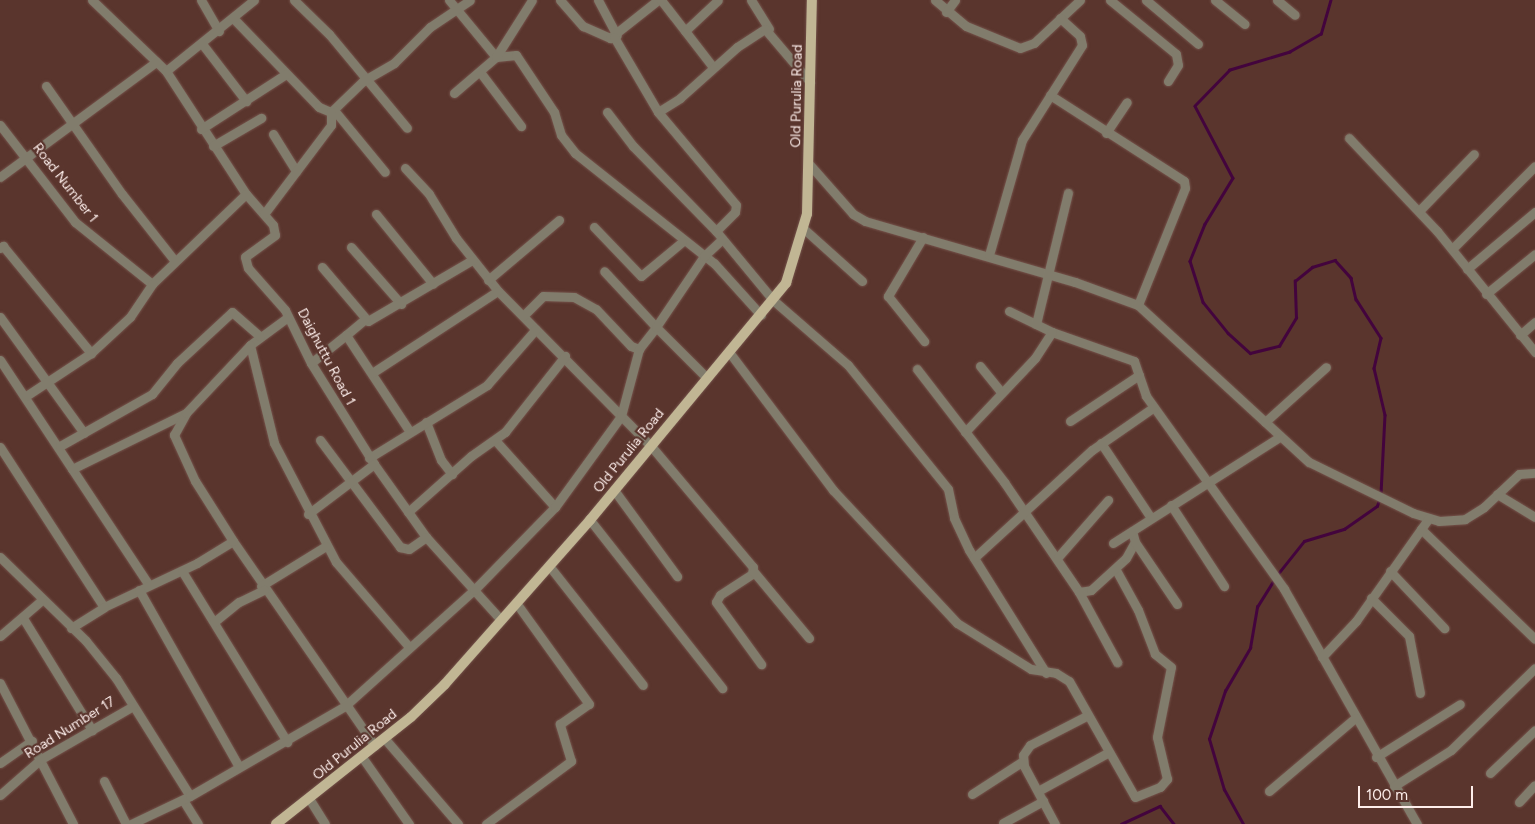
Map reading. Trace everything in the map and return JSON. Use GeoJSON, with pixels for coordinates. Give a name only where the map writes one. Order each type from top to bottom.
{"type":"FeatureCollection","features":[{"type":"Feature","properties":{"kind":"main road","name":"Old Purulia Road"},"geometry":{"type":"LineString","coordinates":[[276,824],[310,800],[385,739],[446,684],[501,620],[550,568],[786,283],[804,229],[810,165],[812,0]]}},
{"type":"Feature","properties":{"kind":"street","name":"Daighuttu Road 1"},"geometry":{"type":"LineString","coordinates":[[92,0],[166,71],[201,129],[246,194],[273,224],[275,235],[248,252],[245,262],[288,317],[311,363],[371,461],[426,537],[501,620]]}},
{"type":"Feature","properties":{"kind":"street"},"geometry":{"type":"LineString","coordinates":[[201,0],[219,31]]}},
{"type":"Feature","properties":{"kind":"street"},"geometry":{"type":"LineString","coordinates":[[166,71],[203,45],[254,0]]}},
{"type":"Feature","properties":{"kind":"street"},"geometry":{"type":"LineString","coordinates":[[294,0],[368,80],[407,128]]}},
{"type":"Feature","properties":{"kind":"street"},"geometry":{"type":"LineString","coordinates":[[449,0],[496,57]]}},
{"type":"Feature","properties":{"kind":"street"},"geometry":{"type":"LineString","coordinates":[[264,214],[331,125],[333,111],[368,80],[470,0]]}},
{"type":"Feature","properties":{"kind":"street"},"geometry":{"type":"LineString","coordinates":[[454,93],[496,57],[532,0]]}},
{"type":"Feature","properties":{"kind":"street"},"geometry":{"type":"LineString","coordinates":[[560,0],[583,26],[605,37],[615,36],[647,4],[659,0],[713,67]]}},
{"type":"Feature","properties":{"kind":"street"},"geometry":{"type":"LineString","coordinates":[[598,0],[615,36],[658,112],[736,205],[735,212],[716,231]]}},
{"type":"Feature","properties":{"kind":"street"},"geometry":{"type":"LineString","coordinates":[[685,31],[718,0]]}},
{"type":"Feature","properties":{"kind":"street"},"geometry":{"type":"LineString","coordinates":[[751,0],[769,29],[810,82]]}},
{"type":"Feature","properties":{"kind":"street"},"geometry":{"type":"LineString","coordinates":[[934,0],[946,12],[966,26],[1020,48],[1034,43],[1080,0]]}},
{"type":"Feature","properties":{"kind":"street"},"geometry":{"type":"LineString","coordinates":[[946,12],[955,0]]}},
{"type":"Feature","properties":{"kind":"street"},"geometry":{"type":"LineString","coordinates":[[1110,0],[1176,54],[1178,65],[1168,82]]}},
{"type":"Feature","properties":{"kind":"street"},"geometry":{"type":"LineString","coordinates":[[1146,0],[1198,44]]}},
{"type":"Feature","properties":{"kind":"street"},"geometry":{"type":"LineString","coordinates":[[1216,0],[1245,24]]}},
{"type":"Feature","properties":{"kind":"street"},"geometry":{"type":"LineString","coordinates":[[1277,0],[1295,15]]}},
{"type":"Feature","properties":{"kind":"street"},"geometry":{"type":"LineString","coordinates":[[988,255],[1016,158],[1050,95],[1082,45],[1080,36],[1060,18]]}},
{"type":"Feature","properties":{"kind":"street"},"geometry":{"type":"LineString","coordinates":[[234,19],[319,107],[333,111],[385,172]]}},
{"type":"Feature","properties":{"kind":"street"},"geometry":{"type":"LineString","coordinates":[[658,112],[737,47],[769,29]]}},
{"type":"Feature","properties":{"kind":"street"},"geometry":{"type":"LineString","coordinates":[[203,45],[246,101]]}},
{"type":"Feature","properties":{"kind":"street"},"geometry":{"type":"LineString","coordinates":[[496,57],[516,55],[554,112],[567,145],[682,242],[704,256],[761,315]]}},
{"type":"Feature","properties":{"kind":"street"},"geometry":{"type":"LineString","coordinates":[[0,177],[75,125],[156,62]]}},
{"type":"Feature","properties":{"kind":"street"},"geometry":{"type":"LineString","coordinates":[[480,72],[521,126]]}},
{"type":"Feature","properties":{"kind":"street"},"geometry":{"type":"LineString","coordinates":[[201,129],[286,74]]}},
{"type":"Feature","properties":{"kind":"street"},"geometry":{"type":"LineString","coordinates":[[46,86],[122,194],[175,261]]}},
{"type":"Feature","properties":{"kind":"street"},"geometry":{"type":"LineString","coordinates":[[1050,95],[1106,133],[1184,181],[1185,188],[1138,305]]}},
{"type":"Feature","properties":{"kind":"street"},"geometry":{"type":"LineString","coordinates":[[1106,133],[1127,102]]}},
{"type":"Feature","properties":{"kind":"street"},"geometry":{"type":"LineString","coordinates":[[607,112],[633,146],[716,231],[773,300],[848,365],[948,489],[954,518],[974,558],[1046,673]]}},
{"type":"Feature","properties":{"kind":"street"},"geometry":{"type":"LineString","coordinates":[[213,146],[261,118]]}},
{"type":"Feature","properties":{"kind":"street","name":"Road Number 1"},"geometry":{"type":"LineString","coordinates":[[0,126],[28,158],[75,222],[152,284]]}},
{"type":"Feature","properties":{"kind":"street"},"geometry":{"type":"LineString","coordinates":[[273,134],[296,172]]}},
{"type":"Feature","properties":{"kind":"street"},"geometry":{"type":"LineString","coordinates":[[1348,138],[1419,211],[1535,352]]}},
{"type":"Feature","properties":{"kind":"street"},"geometry":{"type":"LineString","coordinates":[[1419,211],[1474,154]]}},
{"type":"Feature","properties":{"kind":"street"},"geometry":{"type":"LineString","coordinates":[[810,165],[858,218],[988,255],[1138,305],[1264,422],[1278,438],[1320,469],[1372,490],[1396,504],[1429,518],[1452,522],[1465,519],[1519,474],[1535,474]]}},
{"type":"Feature","properties":{"kind":"street"},"geometry":{"type":"LineString","coordinates":[[1452,249],[1535,166]]}},
{"type":"Feature","properties":{"kind":"street"},"geometry":{"type":"LineString","coordinates":[[404,168],[429,194],[472,260],[498,292],[565,356],[651,446],[809,638]]}},
{"type":"Feature","properties":{"kind":"street"},"geometry":{"type":"LineString","coordinates":[[1036,324],[1068,193]]}},
{"type":"Feature","properties":{"kind":"street"},"geometry":{"type":"LineString","coordinates":[[26,396],[91,353],[130,317],[152,284],[246,194]]}},
{"type":"Feature","properties":{"kind":"street"},"geometry":{"type":"LineString","coordinates":[[1467,269],[1535,212]]}},
{"type":"Feature","properties":{"kind":"street"},"geometry":{"type":"LineString","coordinates":[[376,214],[433,284]]}},
{"type":"Feature","properties":{"kind":"street"},"geometry":{"type":"LineString","coordinates":[[488,280],[559,220]]}},
{"type":"Feature","properties":{"kind":"street"},"geometry":{"type":"LineString","coordinates":[[594,228],[641,276],[682,242]]}},
{"type":"Feature","properties":{"kind":"street"},"geometry":{"type":"LineString","coordinates":[[804,229],[862,281]]}},
{"type":"Feature","properties":{"kind":"street"},"geometry":{"type":"LineString","coordinates":[[923,237],[888,296],[924,341]]}},
{"type":"Feature","properties":{"kind":"street"},"geometry":{"type":"LineString","coordinates":[[131,824],[186,798],[287,742],[346,706],[474,590],[555,507],[621,416],[639,348],[656,327],[704,256],[722,239]]}},
{"type":"Feature","properties":{"kind":"street"},"geometry":{"type":"LineString","coordinates":[[1,246],[91,353]]}},
{"type":"Feature","properties":{"kind":"street"},"geometry":{"type":"LineString","coordinates":[[352,247],[401,304]]}},
{"type":"Feature","properties":{"kind":"street"},"geometry":{"type":"LineString","coordinates":[[1486,294],[1535,254]]}},
{"type":"Feature","properties":{"kind":"street"},"geometry":{"type":"LineString","coordinates":[[322,267],[365,319],[373,321],[472,260]]}},
{"type":"Feature","properties":{"kind":"street"},"geometry":{"type":"LineString","coordinates":[[604,270],[656,327],[707,378]]}},
{"type":"Feature","properties":{"kind":"street"},"geometry":{"type":"LineString","coordinates":[[372,373],[498,292]]}},
{"type":"Feature","properties":{"kind":"street"},"geometry":{"type":"LineString","coordinates":[[523,316],[543,296],[574,298],[596,309],[631,346],[639,348]]}},
{"type":"Feature","properties":{"kind":"street"},"geometry":{"type":"LineString","coordinates":[[1008,311],[1052,332],[1131,359],[1154,406],[1284,589],[1376,757],[1417,824]]}},
{"type":"Feature","properties":{"kind":"street"},"geometry":{"type":"LineString","coordinates":[[60,446],[152,394],[177,363],[232,312],[260,336]]}},
{"type":"Feature","properties":{"kind":"street"},"geometry":{"type":"LineString","coordinates":[[288,317],[250,345],[186,413],[176,428],[176,442],[195,481],[263,588],[375,746]]}},
{"type":"Feature","properties":{"kind":"street"},"geometry":{"type":"LineString","coordinates":[[0,318],[48,380],[84,433]]}},
{"type":"Feature","properties":{"kind":"street"},"geometry":{"type":"LineString","coordinates":[[311,363],[365,319]]}},
{"type":"Feature","properties":{"kind":"street"},"geometry":{"type":"LineString","coordinates":[[1520,335],[1535,322]]}},
{"type":"Feature","properties":{"kind":"street"},"geometry":{"type":"LineString","coordinates":[[308,514],[351,482],[371,461],[410,432],[487,385],[536,329]]}},
{"type":"Feature","properties":{"kind":"street"},"geometry":{"type":"LineString","coordinates":[[966,432],[1001,392],[1035,358],[1052,332]]}},
{"type":"Feature","properties":{"kind":"street"},"geometry":{"type":"LineString","coordinates":[[346,335],[410,432]]}},
{"type":"Feature","properties":{"kind":"street"},"geometry":{"type":"LineString","coordinates":[[250,345],[274,444],[308,514],[326,546],[357,590],[409,647]]}},
{"type":"Feature","properties":{"kind":"street"},"geometry":{"type":"LineString","coordinates":[[729,352],[833,490],[957,623],[1031,669],[1046,673],[1056,673],[1069,681],[1107,752],[1135,797],[1164,784],[1157,737],[1171,667],[1155,654],[1138,610],[1116,570]]}},
{"type":"Feature","properties":{"kind":"street"},"geometry":{"type":"LineString","coordinates":[[408,512],[516,421],[565,356]]}},
{"type":"Feature","properties":{"kind":"street"},"geometry":{"type":"LineString","coordinates":[[0,360],[60,446],[72,469],[148,586]]}},
{"type":"Feature","properties":{"kind":"street"},"geometry":{"type":"LineString","coordinates":[[980,366],[1001,392]]}},
{"type":"Feature","properties":{"kind":"street"},"geometry":{"type":"LineString","coordinates":[[1264,422],[1326,368]]}},
{"type":"Feature","properties":{"kind":"street"},"geometry":{"type":"LineString","coordinates":[[917,369],[1058,557],[1117,662]]}},
{"type":"Feature","properties":{"kind":"street"},"geometry":{"type":"LineString","coordinates":[[1070,421],[1139,375]]}},
{"type":"Feature","properties":{"kind":"street"},"geometry":{"type":"LineString","coordinates":[[974,558],[1101,443],[1154,406]]}},
{"type":"Feature","properties":{"kind":"street"},"geometry":{"type":"LineString","coordinates":[[72,469],[186,413]]}},
{"type":"Feature","properties":{"kind":"street"},"geometry":{"type":"LineString","coordinates":[[426,422],[441,460],[452,474]]}},
{"type":"Feature","properties":{"kind":"street"},"geometry":{"type":"LineString","coordinates":[[1112,543],[1278,438]]}},
{"type":"Feature","properties":{"kind":"street"},"geometry":{"type":"LineString","coordinates":[[320,440],[400,548],[410,550],[426,537]]}},
{"type":"Feature","properties":{"kind":"street"},"geometry":{"type":"LineString","coordinates":[[495,440],[555,507]]}},
{"type":"Feature","properties":{"kind":"street"},"geometry":{"type":"LineString","coordinates":[[1101,443],[1151,518]]}},
{"type":"Feature","properties":{"kind":"street"},"geometry":{"type":"LineString","coordinates":[[0,447],[104,607]]}},
{"type":"Feature","properties":{"kind":"street"},"geometry":{"type":"LineString","coordinates":[[614,490],[678,576]]}},
{"type":"Feature","properties":{"kind":"street"},"geometry":{"type":"LineString","coordinates":[[1497,494],[1535,517]]}},
{"type":"Feature","properties":{"kind":"street"},"geometry":{"type":"LineString","coordinates":[[1058,557],[1108,500]]}},
{"type":"Feature","properties":{"kind":"street"},"geometry":{"type":"LineString","coordinates":[[1171,505],[1224,586]]}},
{"type":"Feature","properties":{"kind":"street"},"geometry":{"type":"LineString","coordinates":[[1322,657],[1371,598],[1429,518]]}},
{"type":"Feature","properties":{"kind":"street"},"geometry":{"type":"LineString","coordinates":[[590,520],[722,688]]}},
{"type":"Feature","properties":{"kind":"street"},"geometry":{"type":"LineString","coordinates":[[1421,529],[1535,639]]}},
{"type":"Feature","properties":{"kind":"street"},"geometry":{"type":"LineString","coordinates":[[1132,531],[1135,542],[1177,604]]}},
{"type":"Feature","properties":{"kind":"street"},"geometry":{"type":"LineString","coordinates":[[71,628],[104,607],[182,570],[233,541]]}},
{"type":"Feature","properties":{"kind":"street"},"geometry":{"type":"LineString","coordinates":[[1079,592],[1091,590],[1116,570],[1135,542]]}},
{"type":"Feature","properties":{"kind":"street"},"geometry":{"type":"LineString","coordinates":[[214,622],[239,602],[326,546]]}},
{"type":"Feature","properties":{"kind":"street"},"geometry":{"type":"LineString","coordinates":[[0,557],[71,628],[116,678],[186,798],[198,824]]}},
{"type":"Feature","properties":{"kind":"street"},"geometry":{"type":"LineString","coordinates":[[550,568],[643,685]]}},
{"type":"Feature","properties":{"kind":"street"},"geometry":{"type":"LineString","coordinates":[[182,570],[287,742]]}},
{"type":"Feature","properties":{"kind":"street"},"geometry":{"type":"LineString","coordinates":[[1390,571],[1444,628]]}},
{"type":"Feature","properties":{"kind":"street"},"geometry":{"type":"LineString","coordinates":[[754,572],[720,595],[716,602],[761,664]]}},
{"type":"Feature","properties":{"kind":"street"},"geometry":{"type":"LineString","coordinates":[[139,590],[239,767]]}},
{"type":"Feature","properties":{"kind":"street"},"geometry":{"type":"LineString","coordinates":[[1371,598],[1409,636],[1420,692]]}},
{"type":"Feature","properties":{"kind":"street"},"geometry":{"type":"LineString","coordinates":[[0,636],[42,600]]}},
{"type":"Feature","properties":{"kind":"street"},"geometry":{"type":"LineString","coordinates":[[486,824],[568,764],[572,757],[560,724],[589,704],[517,604]]}},
{"type":"Feature","properties":{"kind":"street"},"geometry":{"type":"LineString","coordinates":[[22,618],[92,730]]}},
{"type":"Feature","properties":{"kind":"street"},"geometry":{"type":"LineString","coordinates":[[1394,786],[1457,745],[1535,668]]}},
{"type":"Feature","properties":{"kind":"street"},"geometry":{"type":"LineString","coordinates":[[0,683],[32,741],[73,824]]}},
{"type":"Feature","properties":{"kind":"street"},"geometry":{"type":"LineString","coordinates":[[1376,757],[1460,704]]}},
{"type":"Feature","properties":{"kind":"street","name":"Road Number 17"},"geometry":{"type":"LineString","coordinates":[[0,795],[41,759],[133,706]]}},
{"type":"Feature","properties":{"kind":"street"},"geometry":{"type":"LineString","coordinates":[[972,794],[1023,760],[1030,745],[1088,715]]}},
{"type":"Feature","properties":{"kind":"street"},"geometry":{"type":"LineString","coordinates":[[1269,791],[1355,718]]}},
{"type":"Feature","properties":{"kind":"street"},"geometry":{"type":"LineString","coordinates":[[1490,773],[1535,730]]}},
{"type":"Feature","properties":{"kind":"street"},"geometry":{"type":"LineString","coordinates":[[385,739],[458,824]]}},
{"type":"Feature","properties":{"kind":"street"},"geometry":{"type":"LineString","coordinates":[[0,763],[32,741]]}},
{"type":"Feature","properties":{"kind":"street"},"geometry":{"type":"LineString","coordinates":[[1038,791],[1107,752]]}},
{"type":"Feature","properties":{"kind":"street"},"geometry":{"type":"LineString","coordinates":[[362,757],[409,824]]}},
{"type":"Feature","properties":{"kind":"street"},"geometry":{"type":"LineString","coordinates":[[1023,760],[1055,824]]}},
{"type":"Feature","properties":{"kind":"street"},"geometry":{"type":"LineString","coordinates":[[104,781],[126,824]]}},
{"type":"Feature","properties":{"kind":"street"},"geometry":{"type":"LineString","coordinates":[[1519,802],[1535,785]]}},
{"type":"Feature","properties":{"kind":"street"},"geometry":{"type":"LineString","coordinates":[[310,800],[325,824]]}},
{"type":"Feature","properties":{"kind":"street"},"geometry":{"type":"LineString","coordinates":[[1003,823],[1043,801]]}},
{"type":"Feature","properties":{"kind":"waterway"},"geometry":{"type":"LineString","coordinates":[[1331,0],[1321,34],[1290,52],[1230,70],[1195,106],[1233,178],[1205,224],[1190,261],[1203,302],[1228,333],[1250,353],[1279,346],[1296,318],[1295,281],[1312,267],[1335,260],[1351,278],[1356,299],[1381,338],[1374,368],[1385,415],[1381,495]]}},
{"type":"Feature","properties":{"kind":"waterway"},"geometry":{"type":"LineString","coordinates":[[1277,575],[1304,541],[1344,529],[1377,506],[1379,500]]}},
{"type":"Feature","properties":{"kind":"waterway"},"geometry":{"type":"LineString","coordinates":[[1243,824],[1224,790],[1209,739],[1225,691],[1250,648],[1257,607],[1274,580]]}},
{"type":"Feature","properties":{"kind":"waterway"},"geometry":{"type":"LineString","coordinates":[[1121,824],[1160,806],[1174,824]]}}]}
